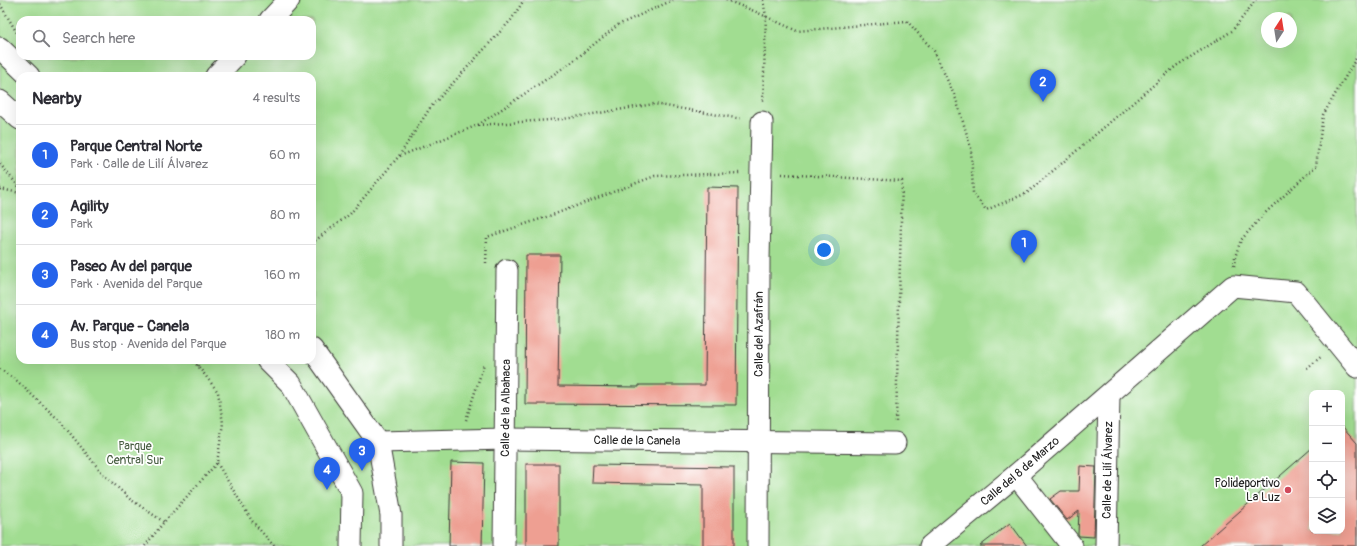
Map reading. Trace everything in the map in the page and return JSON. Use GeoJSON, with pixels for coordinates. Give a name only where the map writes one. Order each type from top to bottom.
{"type":"FeatureCollection","features":[{"type":"Feature","properties":{"kind":"street"},"geometry":{"type":"LineString","coordinates":[[274,16],[289,0]]}},
{"type":"Feature","properties":{"kind":"street"},"geometry":{"type":"LineString","coordinates":[[0,48],[25,72]]}},
{"type":"Feature","properties":{"kind":"street"},"geometry":{"type":"LineString","coordinates":[[220,72],[231,60]]}},
{"type":"Feature","properties":{"kind":"street"},"geometry":{"type":"LineString","coordinates":[[0,101],[16,115]]}},
{"type":"Feature","properties":{"kind":"street","name":"Calle del Azafrán"},"geometry":{"type":"LineString","coordinates":[[758,546],[760,173],[762,122]]}},
{"type":"Feature","properties":{"kind":"street","name":"Calle de la Albahaca"},"geometry":{"type":"LineString","coordinates":[[504,546],[507,270]]}},
{"type":"Feature","properties":{"kind":"street"},"geometry":{"type":"LineString","coordinates":[[1233,286],[1296,292],[1357,367]]}},
{"type":"Feature","properties":{"kind":"street","name":"Calle del 8 de Marzo"},"geometry":{"type":"LineString","coordinates":[[940,543],[1233,286]]}},
{"type":"Feature","properties":{"kind":"street"},"geometry":{"type":"LineString","coordinates":[[316,354],[378,442],[391,515],[391,546]]}},
{"type":"Feature","properties":{"kind":"street"},"geometry":{"type":"LineString","coordinates":[[271,364],[292,384],[352,493],[352,546]]}},
{"type":"Feature","properties":{"kind":"street","name":"Calle de Lilí Álvarez"},"geometry":{"type":"LineString","coordinates":[[1106,546],[1109,395]]}},
{"type":"Feature","properties":{"kind":"street","name":"Calle de la Canela"},"geometry":{"type":"LineString","coordinates":[[378,442],[506,439],[895,443]]}},
{"type":"Feature","properties":{"kind":"street"},"geometry":{"type":"LineString","coordinates":[[1016,475],[1072,546]]}},
{"type":"Feature","properties":{"kind":"path"},"geometry":{"type":"LineString","coordinates":[[316,240],[350,214],[399,156],[430,108],[510,20],[524,0]]}},
{"type":"Feature","properties":{"kind":"path"},"geometry":{"type":"LineString","coordinates":[[399,156],[478,125],[572,62],[618,24],[673,0]]}},
{"type":"Feature","properties":{"kind":"path"},"geometry":{"type":"LineString","coordinates":[[726,0],[766,16],[797,31],[907,20],[934,51],[956,99],[971,148],[973,194],[986,210],[1027,193],[1176,66],[1232,31],[1256,0]]}},
{"type":"Feature","properties":{"kind":"path"},"geometry":{"type":"LineString","coordinates":[[478,125],[563,119],[654,104],[762,122],[766,16],[762,0]]}},
{"type":"Feature","properties":{"kind":"path"},"geometry":{"type":"LineString","coordinates":[[1233,286],[1235,257],[1241,240],[1263,215],[1316,166],[1323,115],[1357,57]]}},
{"type":"Feature","properties":{"kind":"path"},"geometry":{"type":"LineString","coordinates":[[0,164],[16,183]]}},
{"type":"Feature","properties":{"kind":"path"},"geometry":{"type":"LineString","coordinates":[[486,269],[486,237],[555,214],[655,176],[760,173],[902,181],[895,443]]}},
{"type":"Feature","properties":{"kind":"path"},"geometry":{"type":"LineString","coordinates":[[0,189],[16,192]]}},
{"type":"Feature","properties":{"kind":"path"},"geometry":{"type":"LineString","coordinates":[[460,439],[484,362]]}},
{"type":"Feature","properties":{"kind":"path"},"geometry":{"type":"LineString","coordinates":[[145,546],[164,522],[217,463],[223,423],[218,392],[196,364]]}},
{"type":"Feature","properties":{"kind":"path"},"geometry":{"type":"LineString","coordinates":[[0,369],[17,381],[60,421],[103,474],[124,494],[164,522]]}},
{"type":"Feature","properties":{"kind":"path"},"geometry":{"type":"LineString","coordinates":[[217,463],[252,521],[274,546]]}},
{"type":"Feature","properties":{"kind":"green space","name":"Parque Central Sur"},"geometry":{"type":"Polygon","coordinates":[[[0,0],[1357,0],[1357,546],[0,546],[0,0]]]}},
{"type":"Feature","properties":{"kind":"building"},"geometry":{"type":"Polygon","coordinates":[[[707,187],[738,188],[736,405],[525,404],[526,255],[560,255],[558,386],[639,387],[639,385],[705,385],[707,187]]]}},
{"type":"Feature","properties":{"kind":"building","name":"Polideportivo La Luz"},"geometry":{"type":"Polygon","coordinates":[[[1345,429],[1357,443],[1357,546],[1200,546],[1309,451],[1309,534],[1345,534],[1345,429]]]}},
{"type":"Feature","properties":{"kind":"building"},"geometry":{"type":"Polygon","coordinates":[[[451,462],[484,463],[482,546],[449,546],[451,462]]]}},
{"type":"Feature","properties":{"kind":"building"},"geometry":{"type":"Polygon","coordinates":[[[526,464],[559,464],[559,546],[526,546],[526,464]]]}},
{"type":"Feature","properties":{"kind":"building"},"geometry":{"type":"Polygon","coordinates":[[[593,465],[734,467],[734,546],[703,546],[703,485],[592,483],[593,465]]]}},
{"type":"Feature","properties":{"kind":"building"},"geometry":{"type":"Polygon","coordinates":[[[1080,466],[1096,467],[1094,537],[1079,536],[1079,511],[1067,520],[1050,499],[1061,491],[1079,491],[1080,466]]]}},
{"type":"Feature","properties":{"kind":"building"},"geometry":{"type":"Polygon","coordinates":[[[1010,523],[1027,546],[980,546],[1010,523]]]}},
{"type":"Feature","properties":{"kind":"place","name":"Agility"},"geometry":{"type":"Point","coordinates":[1043,102]}},
{"type":"Feature","properties":{"kind":"place","name":"Parque Central Norte"},"geometry":{"type":"Point","coordinates":[1024,263]}},
{"type":"Feature","properties":{"kind":"place","name":"Paseo Av del parque"},"geometry":{"type":"Point","coordinates":[362,471]}},
{"type":"Feature","properties":{"kind":"place","name":"Av. Parque - Canela"},"geometry":{"type":"Point","coordinates":[327,490]}},
{"type":"Feature","properties":{"kind":"place","name":"Polideportivo La Luz"},"geometry":{"type":"Point","coordinates":[1288,490]}}]}
